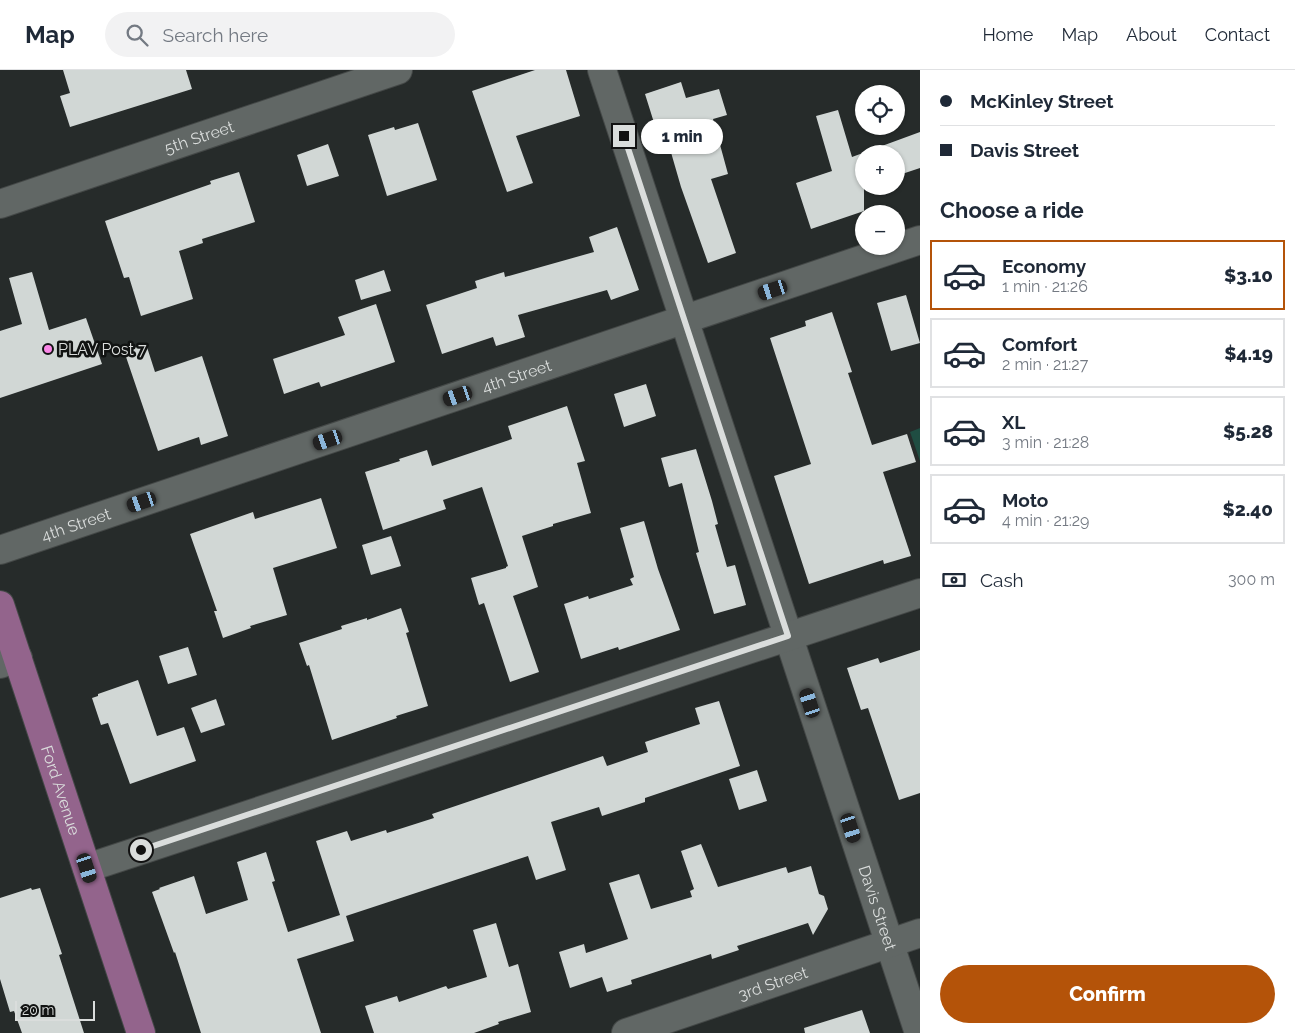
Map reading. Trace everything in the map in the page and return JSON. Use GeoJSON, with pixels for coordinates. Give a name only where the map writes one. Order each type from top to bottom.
{"type":"FeatureCollection","features":[{"type":"Feature","properties":{"kind":"main road","name":"Ford Avenue"},"geometry":{"type":"LineString","coordinates":[[0,605],[9,661],[87,868],[141,1033]]}},
{"type":"Feature","properties":{"kind":"street","name":"5th Street"},"geometry":{"type":"LineString","coordinates":[[0,204],[398,70]]}},
{"type":"Feature","properties":{"kind":"street","name":"Davis Street"},"geometry":{"type":"LineString","coordinates":[[602,70],[919,1033]]}},
{"type":"Feature","properties":{"kind":"street","name":"4th Street"},"geometry":{"type":"LineString","coordinates":[[0,550],[920,240]]}},
{"type":"Feature","properties":{"kind":"street"},"geometry":{"type":"LineString","coordinates":[[87,868],[920,593]]}},
{"type":"Feature","properties":{"kind":"street","name":"3rd Street"},"geometry":{"type":"LineString","coordinates":[[626,1033],[920,933]]}},
{"type":"Feature","properties":{"kind":"green space"},"geometry":{"type":"Polygon","coordinates":[[[920,428],[920,461],[910,432],[920,428]]]}},
{"type":"Feature","properties":{"kind":"building"},"geometry":{"type":"Polygon","coordinates":[[[63,70],[186,70],[192,89],[70,127],[60,96],[70,93],[63,70]]]}},
{"type":"Feature","properties":{"kind":"building"},"geometry":{"type":"Polygon","coordinates":[[[535,70],[566,70],[580,116],[516,136],[533,183],[507,192],[472,91],[535,70]]]}},
{"type":"Feature","properties":{"kind":"building"},"geometry":{"type":"Polygon","coordinates":[[[681,82],[686,98],[719,89],[727,115],[713,119],[728,174],[711,179],[736,253],[708,263],[681,187],[668,142],[661,145],[645,94],[681,82]]]}},
{"type":"Feature","properties":{"kind":"building"},"geometry":{"type":"Polygon","coordinates":[[[838,110],[852,157],[855,156],[855,195],[864,195],[864,205],[855,205],[855,214],[811,229],[796,183],[832,171],[816,116],[838,110]]]}},
{"type":"Feature","properties":{"kind":"building"},"geometry":{"type":"Polygon","coordinates":[[[418,123],[437,180],[387,196],[368,135],[394,127],[395,130],[418,123]]]}},
{"type":"Feature","properties":{"kind":"building"},"geometry":{"type":"Polygon","coordinates":[[[920,132],[920,168],[905,173],[905,145],[885,145],[920,132]]]}},
{"type":"Feature","properties":{"kind":"building"},"geometry":{"type":"Polygon","coordinates":[[[328,144],[339,176],[307,186],[297,155],[328,144]]]}},
{"type":"Feature","properties":{"kind":"building"},"geometry":{"type":"Polygon","coordinates":[[[239,172],[255,222],[202,239],[203,243],[179,251],[193,299],[141,316],[129,277],[124,278],[105,221],[211,184],[210,181],[239,172]]]}},
{"type":"Feature","properties":{"kind":"building"},"geometry":{"type":"Polygon","coordinates":[[[617,227],[639,290],[611,300],[607,290],[518,315],[525,337],[496,346],[493,337],[442,354],[426,305],[477,288],[475,281],[504,272],[505,277],[594,252],[589,237],[617,227]]]}},
{"type":"Feature","properties":{"kind":"building"},"geometry":{"type":"Polygon","coordinates":[[[384,270],[391,291],[361,300],[355,280],[384,270]]]}},
{"type":"Feature","properties":{"kind":"building","name":"PLAV Post 7"},"geometry":{"type":"Polygon","coordinates":[[[32,272],[49,330],[86,318],[102,364],[0,398],[0,331],[22,324],[9,278],[32,272]]]}},
{"type":"Feature","properties":{"kind":"building"},"geometry":{"type":"Polygon","coordinates":[[[906,295],[920,343],[891,351],[877,303],[906,295]]]}},
{"type":"Feature","properties":{"kind":"building"},"geometry":{"type":"Polygon","coordinates":[[[376,304],[395,362],[321,387],[319,382],[284,394],[273,359],[345,335],[338,317],[376,304]]]}},
{"type":"Feature","properties":{"kind":"building"},"geometry":{"type":"Polygon","coordinates":[[[832,312],[852,372],[848,373],[872,445],[907,434],[916,462],[883,472],[911,556],[884,564],[883,560],[809,584],[774,476],[811,464],[770,338],[806,326],[805,321],[832,312]]]}},
{"type":"Feature","properties":{"kind":"building"},"geometry":{"type":"Polygon","coordinates":[[[146,344],[155,372],[202,356],[228,436],[201,445],[199,437],[158,451],[124,351],[146,344]]]}},
{"type":"Feature","properties":{"kind":"building"},"geometry":{"type":"Polygon","coordinates":[[[646,384],[656,416],[624,427],[614,394],[646,384]]]}},
{"type":"Feature","properties":{"kind":"building"},"geometry":{"type":"Polygon","coordinates":[[[567,406],[585,461],[577,463],[591,513],[553,524],[553,526],[522,536],[538,587],[513,596],[539,672],[510,682],[484,603],[479,605],[471,578],[508,566],[482,487],[443,500],[446,509],[383,530],[365,472],[427,450],[432,466],[512,439],[508,426],[567,406]]]}},
{"type":"Feature","properties":{"kind":"building"},"geometry":{"type":"Polygon","coordinates":[[[696,449],[712,501],[718,524],[715,525],[727,567],[735,565],[746,605],[714,614],[696,553],[699,552],[682,483],[669,487],[661,458],[696,449]]]}},
{"type":"Feature","properties":{"kind":"building"},"geometry":{"type":"Polygon","coordinates":[[[321,498],[337,548],[273,568],[287,615],[250,626],[251,628],[223,638],[214,611],[217,611],[190,534],[253,512],[255,519],[321,498]]]}},
{"type":"Feature","properties":{"kind":"building"},"geometry":{"type":"Polygon","coordinates":[[[644,521],[658,569],[680,630],[619,650],[618,647],[581,659],[564,604],[588,596],[589,599],[633,585],[630,579],[634,577],[620,528],[644,521]]]}},
{"type":"Feature","properties":{"kind":"building"},"geometry":{"type":"Polygon","coordinates":[[[391,536],[401,566],[371,575],[362,545],[391,536]]]}},
{"type":"Feature","properties":{"kind":"building"},"geometry":{"type":"Polygon","coordinates":[[[401,608],[409,632],[406,633],[428,706],[332,740],[309,665],[307,666],[299,643],[342,629],[341,626],[367,618],[367,620],[401,608]]]}},
{"type":"Feature","properties":{"kind":"building"},"geometry":{"type":"Polygon","coordinates":[[[188,647],[197,675],[168,684],[159,656],[188,647]]]}},
{"type":"Feature","properties":{"kind":"building"},"geometry":{"type":"Polygon","coordinates":[[[920,650],[920,793],[899,800],[868,708],[861,710],[847,668],[878,658],[880,663],[920,650]]]}},
{"type":"Feature","properties":{"kind":"building"},"geometry":{"type":"Polygon","coordinates":[[[138,680],[157,736],[184,727],[196,761],[130,784],[108,723],[101,725],[92,698],[98,696],[98,694],[138,680]]]}},
{"type":"Feature","properties":{"kind":"building"},"geometry":{"type":"Polygon","coordinates":[[[216,699],[225,725],[201,733],[191,708],[216,699]]]}},
{"type":"Feature","properties":{"kind":"building"},"geometry":{"type":"Polygon","coordinates":[[[719,701],[740,766],[645,798],[645,802],[602,816],[599,807],[551,822],[566,870],[536,880],[528,856],[346,916],[354,941],[297,959],[321,1033],[201,1033],[175,952],[152,892],[194,876],[206,914],[248,900],[237,862],[266,852],[275,881],[272,882],[288,932],[340,915],[316,841],[347,831],[351,841],[386,830],[387,833],[434,818],[432,814],[603,756],[607,766],[648,752],[645,742],[700,724],[695,708],[719,701]]]}},
{"type":"Feature","properties":{"kind":"building"},"geometry":{"type":"Polygon","coordinates":[[[757,770],[767,801],[739,810],[729,779],[757,770]]]}},
{"type":"Feature","properties":{"kind":"building"},"geometry":{"type":"Polygon","coordinates":[[[701,844],[718,887],[786,867],[788,873],[811,866],[819,894],[824,896],[828,909],[813,935],[808,923],[737,946],[739,950],[712,959],[711,954],[631,980],[632,984],[607,992],[602,977],[570,988],[559,952],[584,944],[586,953],[628,939],[609,883],[639,874],[651,909],[692,897],[690,891],[694,889],[681,851],[701,844]]]}},
{"type":"Feature","properties":{"kind":"building"},"geometry":{"type":"Polygon","coordinates":[[[31,888],[32,890],[40,888],[62,954],[59,955],[84,1033],[22,1033],[14,1011],[10,1012],[0,979],[0,898],[31,888]]]}},
{"type":"Feature","properties":{"kind":"building"},"geometry":{"type":"Polygon","coordinates":[[[496,923],[509,967],[518,964],[531,1012],[498,1022],[499,1024],[474,1033],[374,1033],[365,1006],[397,996],[399,1002],[446,986],[448,989],[487,977],[473,930],[496,923]]]}},
{"type":"Feature","properties":{"kind":"building"},"geometry":{"type":"Polygon","coordinates":[[[862,1010],[870,1033],[805,1033],[804,1028],[862,1010]]]}},
{"type":"Feature","properties":{"kind":"place","name":"PLAV Post 7"},"geometry":{"type":"Point","coordinates":[48,349]}},
{"type":"Feature","properties":{"kind":"route"},"geometry":{"type":"LineString","coordinates":[[141,850],[788,636],[624,136]]}}]}
